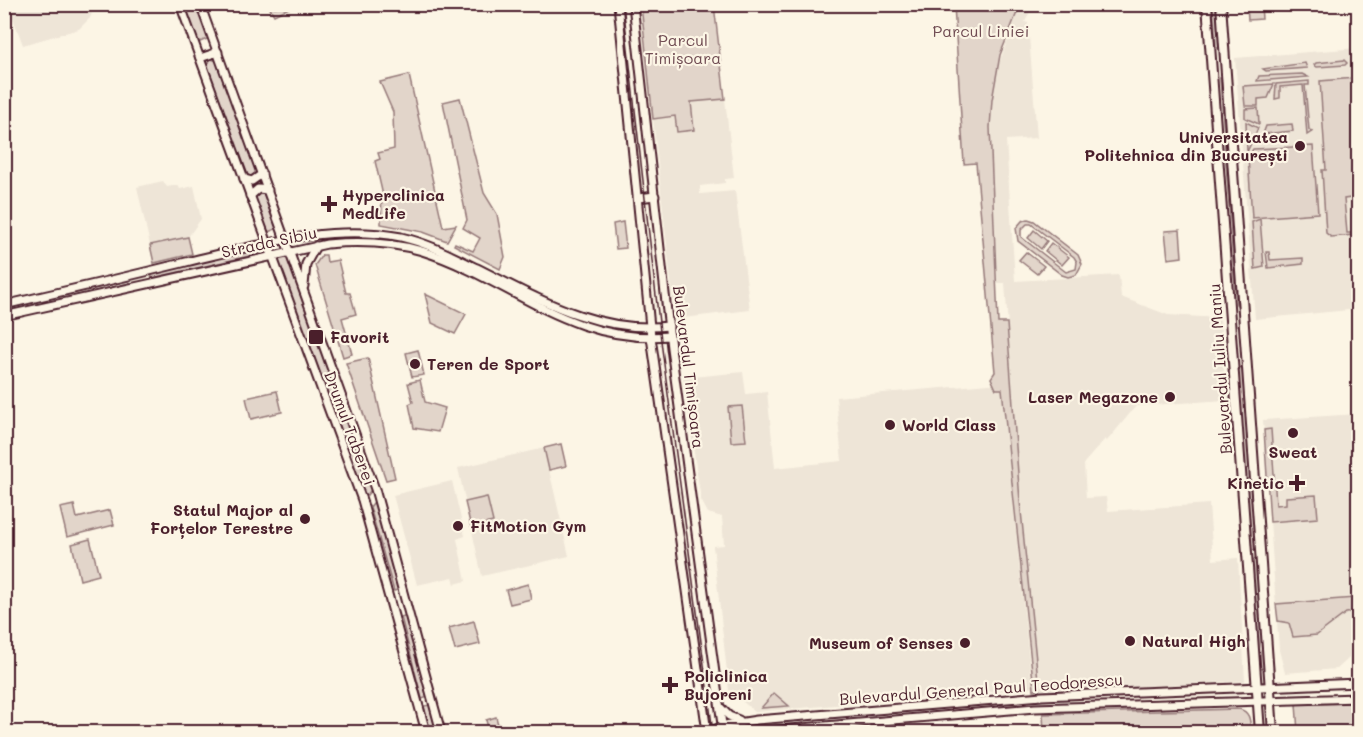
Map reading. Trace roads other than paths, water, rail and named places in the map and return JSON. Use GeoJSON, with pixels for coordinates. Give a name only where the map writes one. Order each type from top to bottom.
{"type":"FeatureCollection","features":[{"type":"Feature","properties":{"kind":"main road","name":"Drumul Taberei"},"geometry":{"type":"LineString","coordinates":[[180,4],[362,500],[426,732]]}},
{"type":"Feature","properties":{"kind":"main road","name":"Drumul Taberei"},"geometry":{"type":"LineString","coordinates":[[200,4],[376,495],[415,629],[441,732]]}},
{"type":"Feature","properties":{"kind":"main road","name":"Bulevardul Timișoara"},"geometry":{"type":"LineString","coordinates":[[618,4],[651,338],[708,732]]}},
{"type":"Feature","properties":{"kind":"main road","name":"Bulevardul Timișoara"},"geometry":{"type":"LineString","coordinates":[[633,4],[670,336],[723,729]]}},
{"type":"Feature","properties":{"kind":"main road","name":"Bulevardul Iuliu Maniu"},"geometry":{"type":"LineString","coordinates":[[1207,4],[1260,732]]}},
{"type":"Feature","properties":{"kind":"main road","name":"Bulevardul Iuliu Maniu"},"geometry":{"type":"LineString","coordinates":[[1221,4],[1273,732]]}},
{"type":"Feature","properties":{"kind":"main road"},"geometry":{"type":"LineString","coordinates":[[200,58],[218,52]]}},
{"type":"Feature","properties":{"kind":"main road"},"geometry":{"type":"LineString","coordinates":[[625,76],[641,74]]}},
{"type":"Feature","properties":{"kind":"main road"},"geometry":{"type":"LineString","coordinates":[[244,179],[252,181],[262,174]]}},
{"type":"Feature","properties":{"kind":"main road"},"geometry":{"type":"LineString","coordinates":[[250,196],[258,189],[268,190]]}},
{"type":"Feature","properties":{"kind":"main road"},"geometry":{"type":"LineString","coordinates":[[638,198],[655,196]]}},
{"type":"Feature","properties":{"kind":"main road","name":"Strada Sibiu"},"geometry":{"type":"LineString","coordinates":[[4,305],[286,239],[357,233],[404,238],[445,252],[581,317],[625,327],[669,326]]}},
{"type":"Feature","properties":{"kind":"main road","name":"Strada Sibiu"},"geometry":{"type":"LineString","coordinates":[[4,316],[290,251],[316,246],[374,242],[411,248],[441,258],[575,323],[625,336],[651,338],[670,336]]}},
{"type":"Feature","properties":{"kind":"main road"},"geometry":{"type":"LineString","coordinates":[[304,291],[306,264],[316,246]]}},
{"type":"Feature","properties":{"kind":"main road"},"geometry":{"type":"LineString","coordinates":[[44,296],[46,306]]}},
{"type":"Feature","properties":{"kind":"main road"},"geometry":{"type":"LineString","coordinates":[[1229,309],[1243,308]]}},
{"type":"Feature","properties":{"kind":"main road"},"geometry":{"type":"LineString","coordinates":[[362,500],[376,495]]}},
{"type":"Feature","properties":{"kind":"main road","name":"Bulevardul General Paul Teodorescu"},"geometry":{"type":"LineString","coordinates":[[708,732],[744,721],[1002,699],[1359,683]]}},
{"type":"Feature","properties":{"kind":"main road","name":"Bulevardul General Paul Teodorescu"},"geometry":{"type":"LineString","coordinates":[[754,732],[1030,708],[1359,698]]}},
{"type":"Feature","properties":{"kind":"main road"},"geometry":{"type":"LineString","coordinates":[[720,707],[733,718],[744,721]]}},
{"type":"Feature","properties":{"kind":"tram line"},"geometry":{"type":"LineString","coordinates":[[623,4],[662,349],[713,732]]}},
{"type":"Feature","properties":{"kind":"place","name":"Universitatea Politehnica din București"},"geometry":{"type":"Point","coordinates":[1300,146]}},
{"type":"Feature","properties":{"kind":"place","name":"Hyperclinica MedLife"},"geometry":{"type":"Point","coordinates":[329,204]}},
{"type":"Feature","properties":{"kind":"place","name":"Favorit"},"geometry":{"type":"Point","coordinates":[316,337]}},
{"type":"Feature","properties":{"kind":"place","name":"Teren de Sport"},"geometry":{"type":"Point","coordinates":[415,364]}},
{"type":"Feature","properties":{"kind":"place","name":"Laser Megazone"},"geometry":{"type":"Point","coordinates":[1170,397]}},
{"type":"Feature","properties":{"kind":"place","name":"World Class"},"geometry":{"type":"Point","coordinates":[890,425]}},
{"type":"Feature","properties":{"kind":"place","name":"Sweat"},"geometry":{"type":"Point","coordinates":[1293,433]}},
{"type":"Feature","properties":{"kind":"place","name":"Kinetic"},"geometry":{"type":"Point","coordinates":[1297,483]}},
{"type":"Feature","properties":{"kind":"place","name":"Statul Major al Forțelor Terestre"},"geometry":{"type":"Point","coordinates":[305,519]}},
{"type":"Feature","properties":{"kind":"place","name":"FitMotion Gym"},"geometry":{"type":"Point","coordinates":[458,526]}},
{"type":"Feature","properties":{"kind":"place","name":"Natural High"},"geometry":{"type":"Point","coordinates":[1130,641]}},
{"type":"Feature","properties":{"kind":"place","name":"Museum of Senses"},"geometry":{"type":"Point","coordinates":[965,643]}},
{"type":"Feature","properties":{"kind":"place","name":"Policlinica Bujoreni"},"geometry":{"type":"Point","coordinates":[670,685]}},
{"type":"Feature","properties":{"kind":"park label","name":"Parcul Liniei"},"geometry":{"type":"Point","coordinates":[981,31]}},
{"type":"Feature","properties":{"kind":"park label","name":"Parcul Timișoara"},"geometry":{"type":"Point","coordinates":[683,49]}}]}
